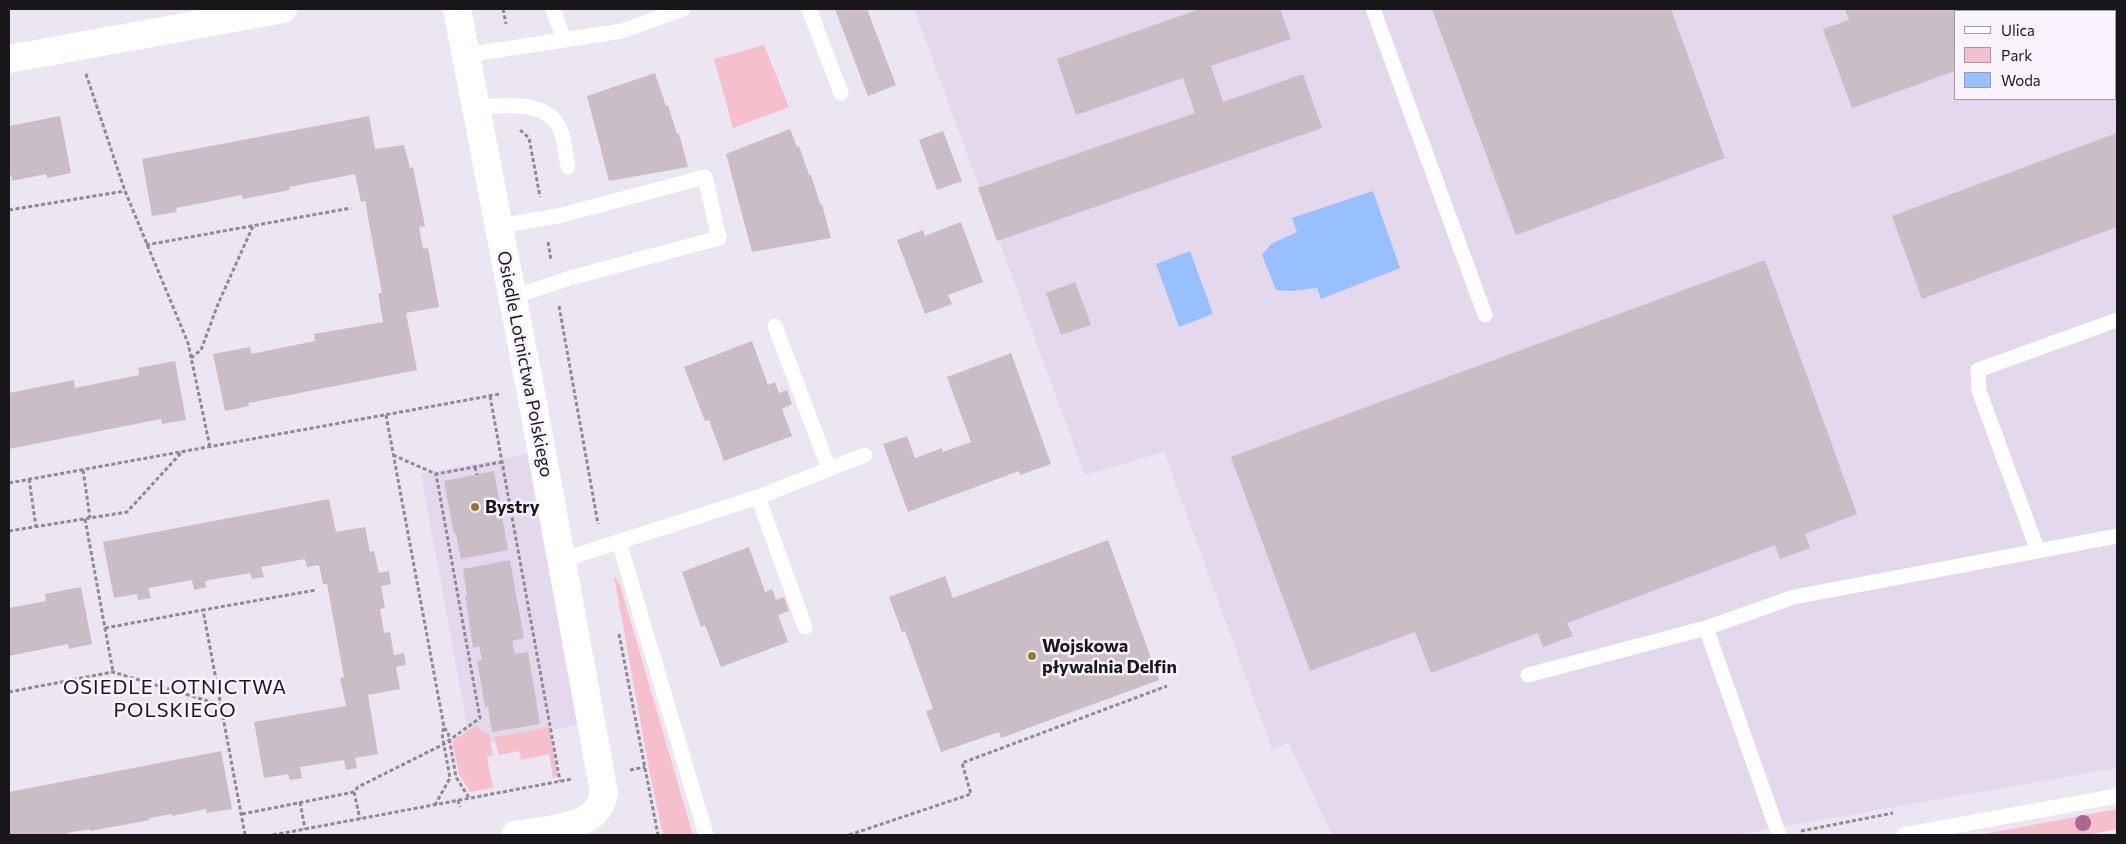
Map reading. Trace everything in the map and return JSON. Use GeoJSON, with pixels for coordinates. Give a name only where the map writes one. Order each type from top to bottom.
{"type":"FeatureCollection","features":[{"type":"Feature","properties":{"kind":"street"},"geometry":{"type":"LineString","coordinates":[[9,59],[283,9]]}},
{"type":"Feature","properties":{"kind":"street","name":"Osiedle Lotnictwa Polskiego"},"geometry":{"type":"LineString","coordinates":[[457,9],[513,297],[604,792],[600,807],[589,818],[578,823],[515,835]]}},
{"type":"Feature","properties":{"kind":"lane"},"geometry":{"type":"LineString","coordinates":[[553,9],[564,40]]}},
{"type":"Feature","properties":{"kind":"lane"},"geometry":{"type":"LineString","coordinates":[[466,55],[622,31],[680,9]]}},
{"type":"Feature","properties":{"kind":"lane"},"geometry":{"type":"LineString","coordinates":[[809,9],[841,93]]}},
{"type":"Feature","properties":{"kind":"lane"},"geometry":{"type":"LineString","coordinates":[[1373,9],[1484,315]]}},
{"type":"Feature","properties":{"kind":"lane"},"geometry":{"type":"LineString","coordinates":[[476,107],[522,105],[541,110],[554,121],[560,130],[568,167]]}},
{"type":"Feature","properties":{"kind":"lane"},"geometry":{"type":"LineString","coordinates":[[499,226],[558,216],[705,177],[719,238],[570,278],[513,297]]}},
{"type":"Feature","properties":{"kind":"lane"},"geometry":{"type":"LineString","coordinates":[[2038,551],[1979,391],[1978,370],[2117,320]]}},
{"type":"Feature","properties":{"kind":"lane"},"geometry":{"type":"LineString","coordinates":[[775,326],[829,469]]}},
{"type":"Feature","properties":{"kind":"lane"},"geometry":{"type":"LineString","coordinates":[[562,560],[758,497],[865,455]]}},
{"type":"Feature","properties":{"kind":"lane"},"geometry":{"type":"LineString","coordinates":[[758,497],[805,627]]}},
{"type":"Feature","properties":{"kind":"lane"},"geometry":{"type":"LineString","coordinates":[[1528,675],[1706,628],[1794,597],[2117,536]]}},
{"type":"Feature","properties":{"kind":"lane"},"geometry":{"type":"LineString","coordinates":[[619,542],[706,835]]}},
{"type":"Feature","properties":{"kind":"lane"},"geometry":{"type":"LineString","coordinates":[[1706,628],[1779,835]]}},
{"type":"Feature","properties":{"kind":"lane"},"geometry":{"type":"LineString","coordinates":[[1904,835],[2117,796]]}},
{"type":"Feature","properties":{"kind":"path"},"geometry":{"type":"LineString","coordinates":[[503,9],[506,26]]}},
{"type":"Feature","properties":{"kind":"path"},"geometry":{"type":"LineString","coordinates":[[91,90],[146,245],[188,343],[210,447]]}},
{"type":"Feature","properties":{"kind":"path"},"geometry":{"type":"LineString","coordinates":[[517,128],[528,138],[541,206]]}},
{"type":"Feature","properties":{"kind":"path"},"geometry":{"type":"LineString","coordinates":[[9,210],[125,190]]}},
{"type":"Feature","properties":{"kind":"path"},"geometry":{"type":"LineString","coordinates":[[146,245],[351,208]]}},
{"type":"Feature","properties":{"kind":"path"},"geometry":{"type":"LineString","coordinates":[[191,358],[201,350],[218,304],[254,226]]}},
{"type":"Feature","properties":{"kind":"path"},"geometry":{"type":"LineString","coordinates":[[548,240],[552,267]]}},
{"type":"Feature","properties":{"kind":"path"},"geometry":{"type":"LineString","coordinates":[[559,305],[599,530]]}},
{"type":"Feature","properties":{"kind":"path"},"geometry":{"type":"LineString","coordinates":[[9,483],[507,392]]}},
{"type":"Feature","properties":{"kind":"path"},"geometry":{"type":"LineString","coordinates":[[490,396],[560,781]]}},
{"type":"Feature","properties":{"kind":"path"},"geometry":{"type":"LineString","coordinates":[[386,415],[444,727],[442,734],[450,778],[435,805]]}},
{"type":"Feature","properties":{"kind":"path"},"geometry":{"type":"LineString","coordinates":[[9,531],[127,512],[182,452]]}},
{"type":"Feature","properties":{"kind":"path"},"geometry":{"type":"LineString","coordinates":[[392,455],[436,474],[502,462]]}},
{"type":"Feature","properties":{"kind":"path"},"geometry":{"type":"LineString","coordinates":[[475,467],[477,475]]}},
{"type":"Feature","properties":{"kind":"path"},"geometry":{"type":"LineString","coordinates":[[83,470],[90,518]]}},
{"type":"Feature","properties":{"kind":"path"},"geometry":{"type":"LineString","coordinates":[[242,814],[354,792],[358,787],[444,744],[480,718],[436,474]]}},
{"type":"Feature","properties":{"kind":"path"},"geometry":{"type":"LineString","coordinates":[[29,479],[36,527]]}},
{"type":"Feature","properties":{"kind":"path"},"geometry":{"type":"LineString","coordinates":[[85,519],[113,672]]}},
{"type":"Feature","properties":{"kind":"path"},"geometry":{"type":"LineString","coordinates":[[105,628],[316,590]]}},
{"type":"Feature","properties":{"kind":"path"},"geometry":{"type":"LineString","coordinates":[[203,610],[245,835]]}},
{"type":"Feature","properties":{"kind":"path"},"geometry":{"type":"LineString","coordinates":[[619,632],[658,835]]}},
{"type":"Feature","properties":{"kind":"path"},"geometry":{"type":"LineString","coordinates":[[9,692],[113,672],[221,705]]}},
{"type":"Feature","properties":{"kind":"path"},"geometry":{"type":"LineString","coordinates":[[849,835],[971,794],[962,763],[1167,686]]}},
{"type":"Feature","properties":{"kind":"path"},"geometry":{"type":"LineString","coordinates":[[444,727],[448,732],[456,777],[470,798]]}},
{"type":"Feature","properties":{"kind":"path"},"geometry":{"type":"LineString","coordinates":[[273,835],[644,767]]}},
{"type":"Feature","properties":{"kind":"path"},"geometry":{"type":"LineString","coordinates":[[354,792],[360,819]]}},
{"type":"Feature","properties":{"kind":"path"},"geometry":{"type":"LineString","coordinates":[[458,800],[460,808]]}},
{"type":"Feature","properties":{"kind":"path"},"geometry":{"type":"LineString","coordinates":[[300,802],[305,829]]}},
{"type":"Feature","properties":{"kind":"shaded area"},"geometry":{"type":"Polygon","coordinates":[[[914,9],[2117,9],[2117,768],[1735,835],[1332,835],[1289,743],[1272,749],[1164,452],[1085,475],[914,9]]]}},
{"type":"Feature","properties":{"kind":"shaded area"},"geometry":{"type":"Polygon","coordinates":[[[527,454],[577,725],[471,746],[421,474],[527,454]]]}},
{"type":"Feature","properties":{"kind":"green space"},"geometry":{"type":"Polygon","coordinates":[[[764,45],[789,107],[733,128],[714,59],[764,45]]]}},
{"type":"Feature","properties":{"kind":"green space"},"geometry":{"type":"Polygon","coordinates":[[[614,576],[620,585],[693,835],[663,835],[614,576]]]}},
{"type":"Feature","properties":{"kind":"green space"},"geometry":{"type":"Polygon","coordinates":[[[477,725],[481,731],[489,734],[493,755],[487,757],[493,788],[470,792],[459,774],[452,741],[477,725]]]}},
{"type":"Feature","properties":{"kind":"green space"},"geometry":{"type":"Polygon","coordinates":[[[549,727],[558,776],[553,778],[549,754],[521,760],[519,751],[499,755],[494,737],[549,727]]]}},
{"type":"Feature","properties":{"kind":"green space"},"geometry":{"type":"Polygon","coordinates":[[[2117,809],[2117,829],[2086,835],[1979,835],[2117,809]]]}},
{"type":"Feature","properties":{"kind":"water"},"geometry":{"type":"Polygon","coordinates":[[[1373,191],[1400,268],[1321,299],[1317,288],[1291,291],[1276,290],[1262,255],[1271,244],[1297,232],[1292,218],[1373,191]]]}},
{"type":"Feature","properties":{"kind":"water"},"geometry":{"type":"Polygon","coordinates":[[[1190,251],[1213,314],[1179,327],[1156,264],[1190,251]]]}},
{"type":"Feature","properties":{"kind":"building"},"geometry":{"type":"Polygon","coordinates":[[[835,9],[867,9],[896,85],[868,96],[835,9]]]}},
{"type":"Feature","properties":{"kind":"building"},"geometry":{"type":"Polygon","coordinates":[[[1200,9],[1280,9],[1291,39],[1211,66],[1223,102],[1303,74],[1322,128],[997,241],[978,188],[1195,113],[1183,78],[1076,115],[1057,59],[1200,9]]]}},
{"type":"Feature","properties":{"kind":"building"},"geometry":{"type":"Polygon","coordinates":[[[1432,9],[1671,9],[1725,158],[1516,235],[1432,9]]]}},
{"type":"Feature","properties":{"kind":"building"},"geometry":{"type":"Polygon","coordinates":[[[1845,9],[2117,9],[2117,11],[1954,10],[1954,71],[1852,108],[1823,29],[1849,20],[1845,9]]]}},
{"type":"Feature","properties":{"kind":"building"},"geometry":{"type":"Polygon","coordinates":[[[655,73],[677,134],[679,134],[688,167],[609,181],[587,96],[655,73]]]}},
{"type":"Feature","properties":{"kind":"building"},"geometry":{"type":"Polygon","coordinates":[[[60,116],[71,173],[47,178],[46,174],[12,181],[11,175],[9,175],[9,126],[60,116]]]}},
{"type":"Feature","properties":{"kind":"building"},"geometry":{"type":"Polygon","coordinates":[[[369,116],[375,149],[404,145],[410,168],[413,167],[425,226],[419,227],[423,249],[428,248],[439,307],[406,313],[417,370],[248,403],[249,406],[225,411],[213,354],[250,347],[251,354],[315,341],[314,334],[383,322],[378,293],[382,293],[365,201],[361,202],[355,174],[289,187],[290,190],[243,199],[242,195],[176,208],[177,212],[152,216],[142,159],[369,116]]]}},
{"type":"Feature","properties":{"kind":"building"},"geometry":{"type":"Polygon","coordinates":[[[790,129],[797,147],[799,146],[809,175],[811,175],[820,204],[822,204],[831,238],[752,252],[726,154],[790,129]]]}},
{"type":"Feature","properties":{"kind":"building"},"geometry":{"type":"Polygon","coordinates":[[[943,131],[962,181],[937,190],[919,140],[943,131]]]}},
{"type":"Feature","properties":{"kind":"building"},"geometry":{"type":"Polygon","coordinates":[[[2117,133],[2117,227],[1922,299],[1892,216],[2117,133]]]}},
{"type":"Feature","properties":{"kind":"building"},"geometry":{"type":"Polygon","coordinates":[[[961,222],[983,282],[948,295],[952,304],[925,314],[897,240],[923,230],[925,236],[961,222]]]}},
{"type":"Feature","properties":{"kind":"building"},"geometry":{"type":"Polygon","coordinates":[[[1765,260],[1857,514],[1805,534],[1810,548],[1780,559],[1775,545],[1567,623],[1573,636],[1543,647],[1538,633],[1431,673],[1415,632],[1310,671],[1231,457],[1765,260]]]}},
{"type":"Feature","properties":{"kind":"building"},"geometry":{"type":"Polygon","coordinates":[[[1075,282],[1091,325],[1061,335],[1046,293],[1075,282]]]}},
{"type":"Feature","properties":{"kind":"building"},"geometry":{"type":"Polygon","coordinates":[[[752,341],[768,385],[775,382],[779,393],[787,390],[792,404],[782,409],[792,436],[724,461],[709,420],[705,421],[684,367],[752,341]]]}},
{"type":"Feature","properties":{"kind":"building"},"geometry":{"type":"Polygon","coordinates":[[[1011,353],[1051,464],[1020,475],[1019,471],[908,512],[883,444],[907,436],[915,458],[942,448],[943,452],[971,442],[947,377],[1011,353]]]}},
{"type":"Feature","properties":{"kind":"building"},"geometry":{"type":"Polygon","coordinates":[[[175,361],[186,420],[162,424],[161,419],[9,449],[9,393],[74,380],[75,388],[139,375],[138,368],[175,361]]]}},
{"type":"Feature","properties":{"kind":"building","name":"Bystry"},"geometry":{"type":"Polygon","coordinates":[[[494,471],[508,550],[461,559],[456,533],[454,534],[444,481],[494,471]]]}},
{"type":"Feature","properties":{"kind":"building"},"geometry":{"type":"Polygon","coordinates":[[[329,499],[336,532],[365,527],[370,552],[374,551],[379,573],[389,571],[391,584],[381,586],[385,608],[380,609],[384,633],[390,632],[394,655],[404,653],[406,665],[396,667],[400,689],[368,695],[378,754],[355,758],[357,768],[346,770],[344,760],[300,767],[302,778],[290,780],[288,774],[264,778],[254,722],[346,706],[340,678],[344,677],[327,584],[323,584],[319,565],[307,567],[305,559],[261,567],[264,577],[252,579],[250,573],[205,581],[206,587],[194,590],[192,580],[148,588],[151,598],[138,600],[137,594],[114,598],[103,542],[329,499]]]}},
{"type":"Feature","properties":{"kind":"building","name":"Wojskowa pływalnia Delfin"},"geometry":{"type":"Polygon","coordinates":[[[1108,540],[1159,680],[1001,738],[999,732],[941,752],[926,711],[933,709],[905,631],[902,632],[889,597],[945,576],[953,598],[1108,540]]]}},
{"type":"Feature","properties":{"kind":"building"},"geometry":{"type":"Polygon","coordinates":[[[749,547],[765,592],[772,589],[776,600],[784,597],[789,611],[778,615],[788,642],[721,667],[705,625],[701,627],[682,572],[749,547]]]}},
{"type":"Feature","properties":{"kind":"building"},"geometry":{"type":"Polygon","coordinates":[[[510,560],[524,638],[512,641],[515,654],[528,652],[540,724],[492,732],[488,706],[485,707],[477,661],[482,660],[479,646],[473,648],[463,569],[510,560]]]}},
{"type":"Feature","properties":{"kind":"building"},"geometry":{"type":"Polygon","coordinates":[[[81,587],[92,644],[69,649],[68,644],[9,656],[9,608],[46,601],[45,594],[81,587]]]}},
{"type":"Feature","properties":{"kind":"building"},"geometry":{"type":"Polygon","coordinates":[[[221,751],[232,809],[207,813],[206,809],[172,816],[172,814],[90,831],[90,829],[67,833],[68,835],[9,835],[9,792],[221,751]]]}},
{"type":"Feature","properties":{"kind":"place","name":"Bystry"},"geometry":{"type":"Point","coordinates":[475,507]}},
{"type":"Feature","properties":{"kind":"place","name":"Wojskowa pływalnia Delfin"},"geometry":{"type":"Point","coordinates":[1032,656]}},
{"type":"Feature","properties":{"kind":"district","name":"OSIEDLE LOTNICTWA POLSKIEGO"},"geometry":{"type":"Point","coordinates":[175,698]}}]}
